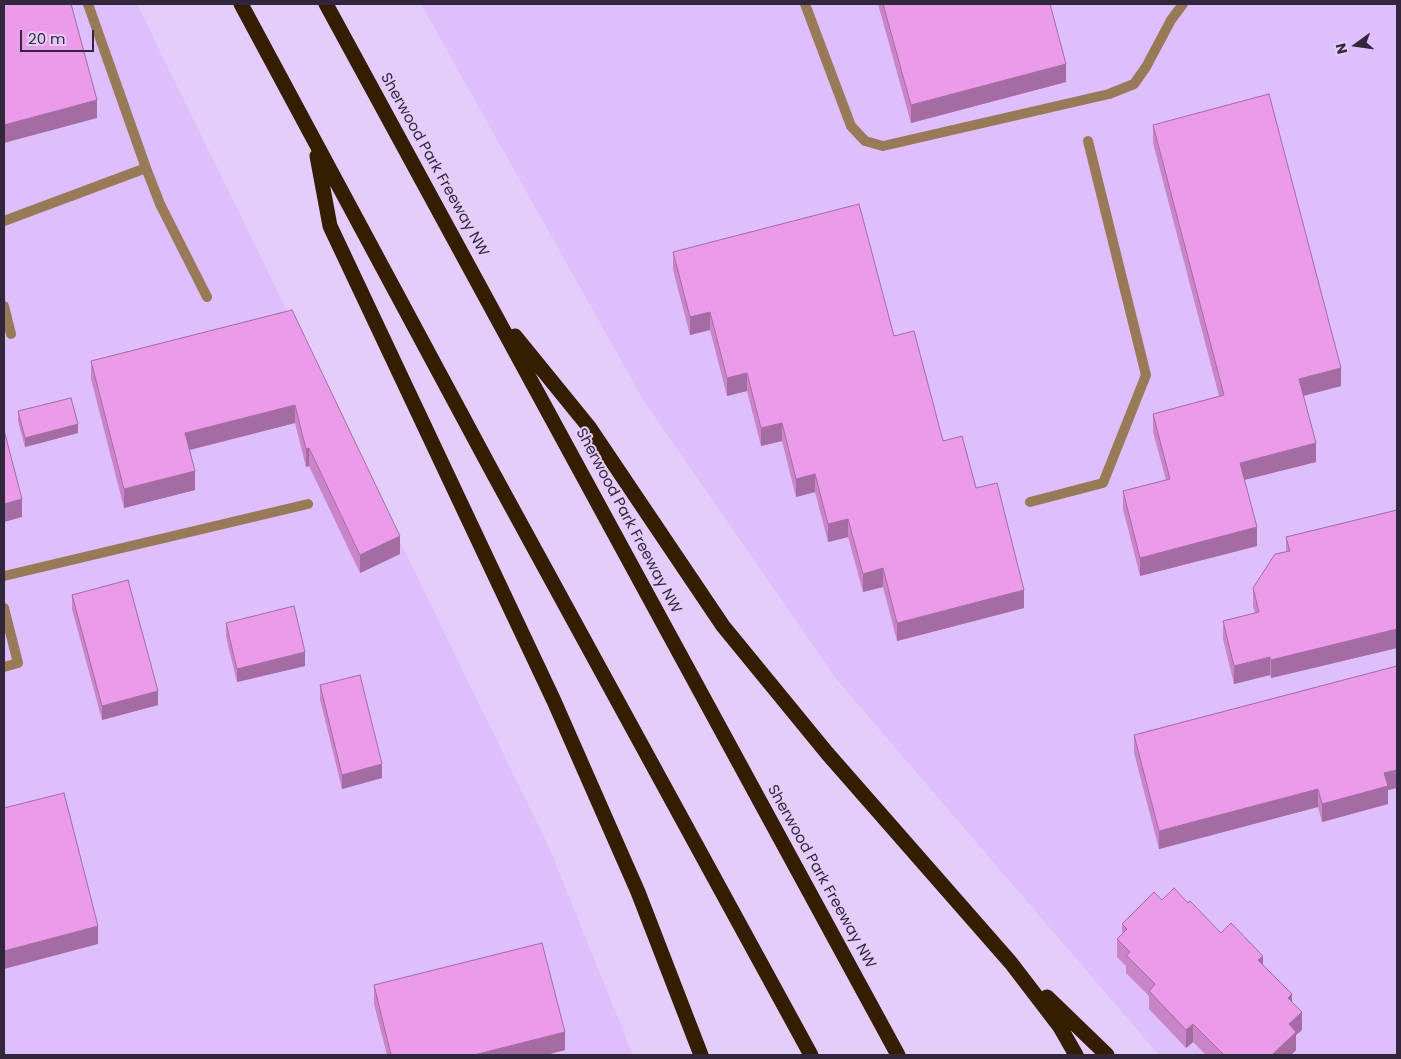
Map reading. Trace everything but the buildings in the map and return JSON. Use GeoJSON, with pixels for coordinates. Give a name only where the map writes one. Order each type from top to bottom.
{"type":"FeatureCollection","features":[{"type":"Feature","properties":{"kind":"highway"},"geometry":{"type":"LineString","coordinates":[[241,4],[811,1055]]}},
{"type":"Feature","properties":{"kind":"highway","name":"Sherwood Park Freeway NW"},"geometry":{"type":"LineString","coordinates":[[326,4],[898,1055]]}},
{"type":"Feature","properties":{"kind":"highway"},"geometry":{"type":"LineString","coordinates":[[314,140],[330,226],[554,701],[638,892],[701,1055]]}},
{"type":"Feature","properties":{"kind":"highway"},"geometry":{"type":"LineString","coordinates":[[491,306],[589,427],[723,626],[827,753],[1011,963],[1060,1027],[1076,1055]]}},
{"type":"Feature","properties":{"kind":"highway"},"geometry":{"type":"LineString","coordinates":[[1011,963],[1107,1055]]}},
{"type":"Feature","properties":{"kind":"lane"},"geometry":{"type":"LineString","coordinates":[[88,4],[160,204],[206,297]]}},
{"type":"Feature","properties":{"kind":"lane"},"geometry":{"type":"LineString","coordinates":[[805,4],[851,126],[865,141],[883,146],[1109,94],[1134,84],[1146,67],[1171,20],[1184,4]]}},
{"type":"Feature","properties":{"kind":"lane"},"geometry":{"type":"LineString","coordinates":[[1030,502],[1103,483],[1146,375],[1088,141]]}},
{"type":"Feature","properties":{"kind":"lane"},"geometry":{"type":"LineString","coordinates":[[4,221],[146,168]]}},
{"type":"Feature","properties":{"kind":"lane"},"geometry":{"type":"LineString","coordinates":[[4,306],[11,334]]}},
{"type":"Feature","properties":{"kind":"lane"},"geometry":{"type":"LineString","coordinates":[[4,576],[308,504]]}},
{"type":"Feature","properties":{"kind":"lane"},"geometry":{"type":"LineString","coordinates":[[4,608],[18,663],[4,667]]}},
{"type":"Feature","properties":{"kind":"shaded area"},"geometry":{"type":"Polygon","coordinates":[[[4,4],[137,4],[548,845],[633,1055],[4,1055],[4,4]]]}},
{"type":"Feature","properties":{"kind":"shaded area"},"geometry":{"type":"Polygon","coordinates":[[[421,4],[1397,4],[1397,1055],[1159,1055],[837,680],[644,401],[421,4]]]}}]}
